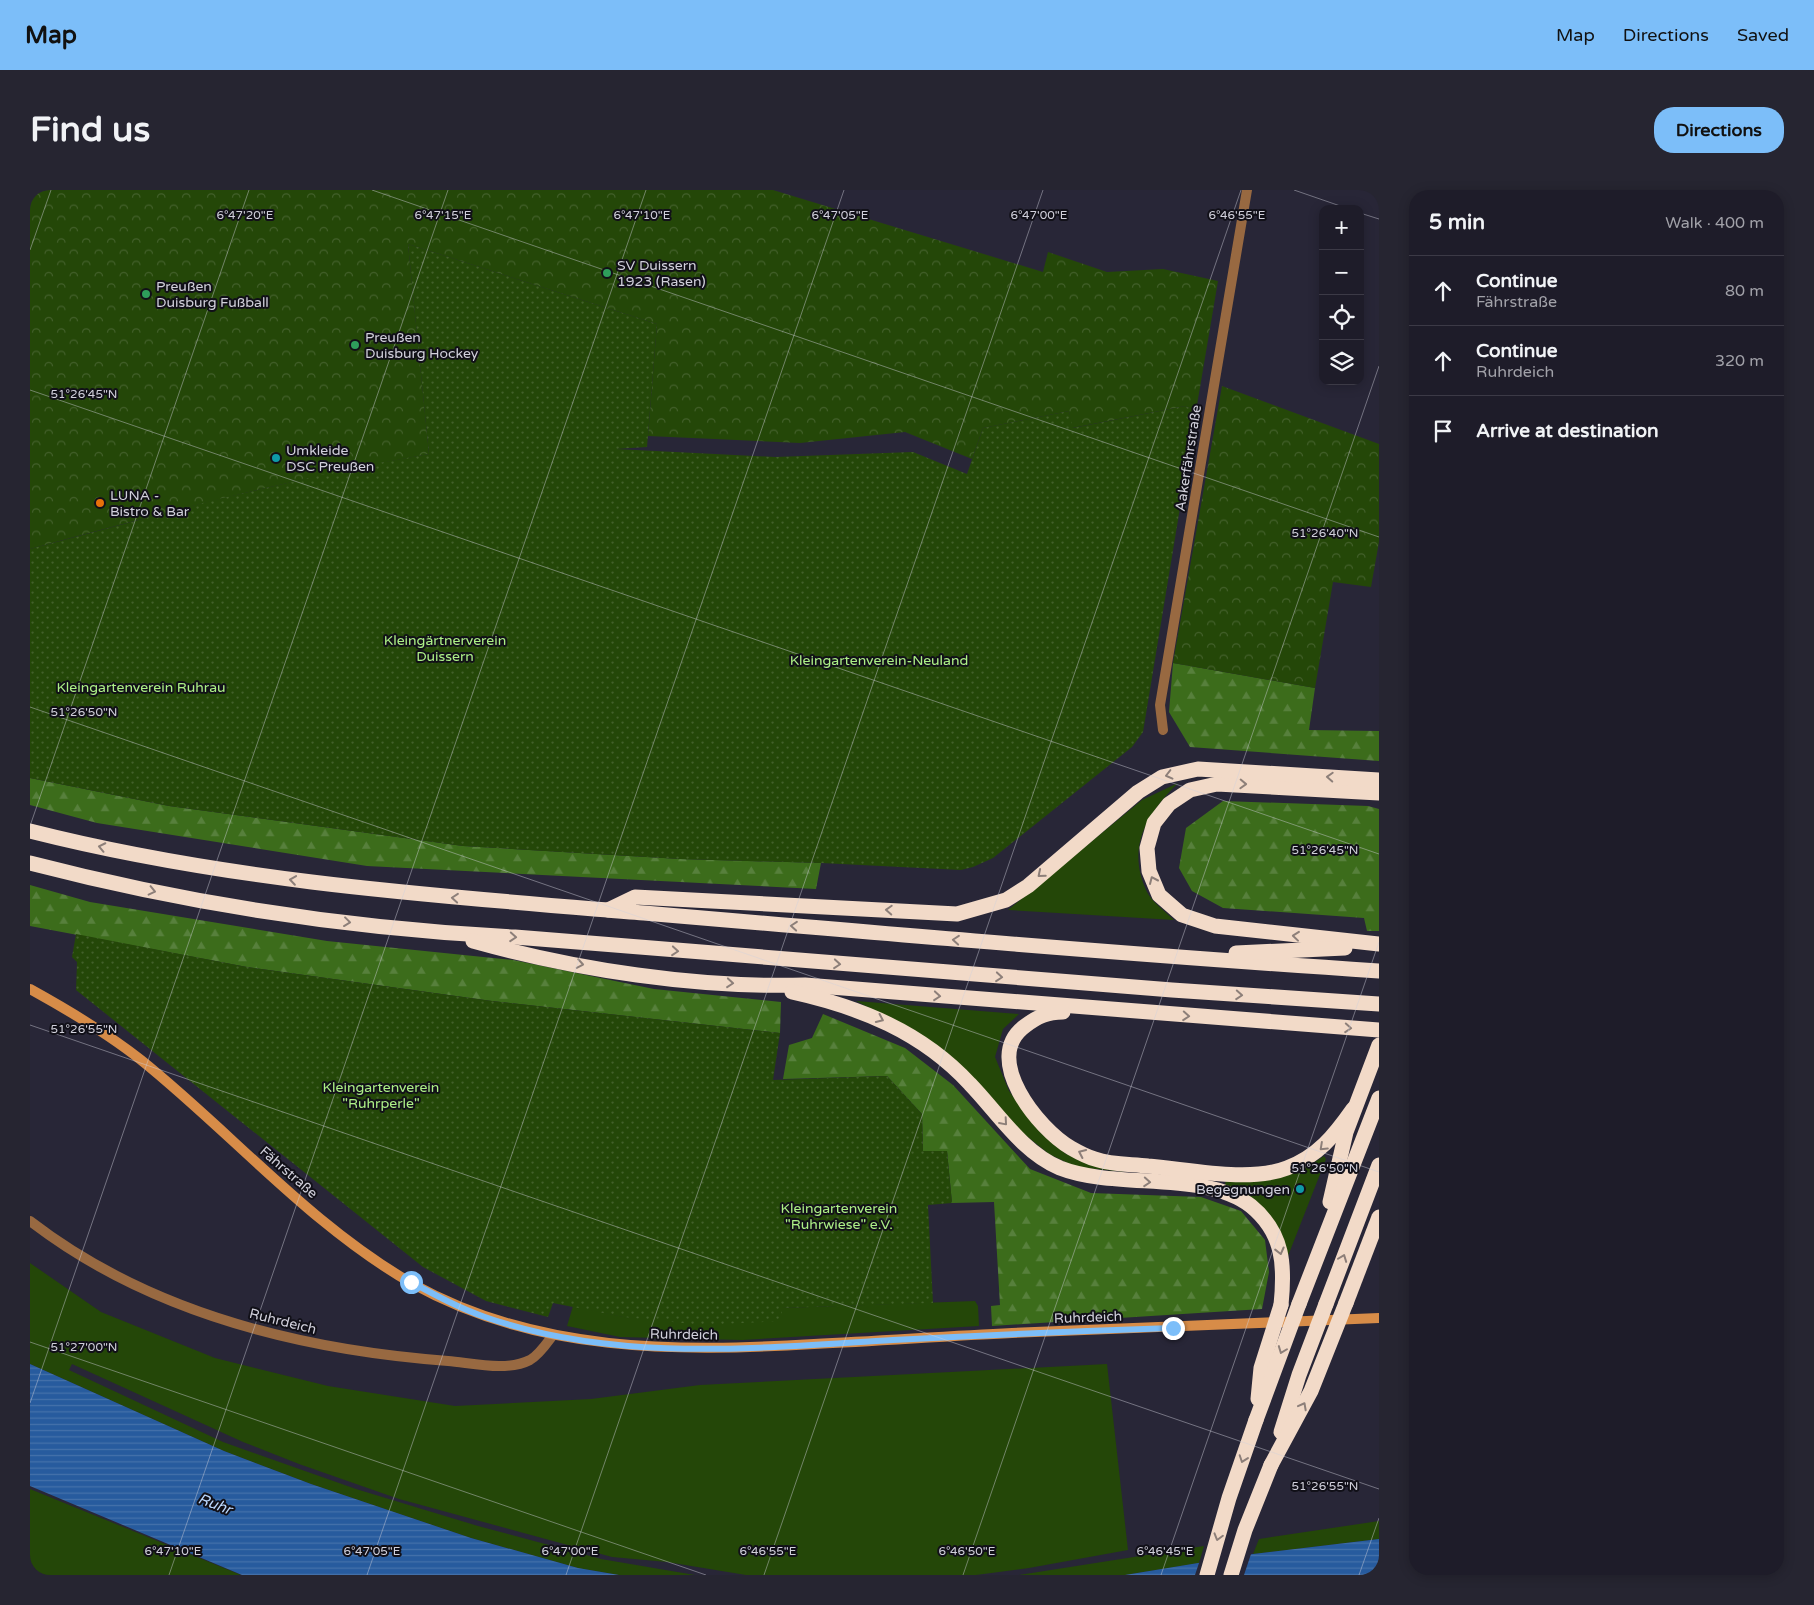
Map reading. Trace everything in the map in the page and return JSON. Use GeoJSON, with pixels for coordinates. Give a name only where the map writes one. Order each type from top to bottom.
{"type":"FeatureCollection","features":[{"type":"Feature","properties":{"kind":"highway"},"geometry":{"type":"LineString","coordinates":[[608,910],[635,897],[957,914],[1006,900],[1028,886],[1138,792],[1162,777],[1198,769],[1379,780]]}},
{"type":"Feature","properties":{"kind":"highway"},"geometry":{"type":"LineString","coordinates":[[1379,794],[1217,784],[1190,790],[1169,804],[1154,823],[1147,848],[1149,871],[1160,895],[1182,915],[1223,928],[1379,945]]}},
{"type":"Feature","properties":{"kind":"highway"},"geometry":{"type":"LineString","coordinates":[[30,831],[156,858],[329,885],[454,898],[1092,952],[1379,971]]}},
{"type":"Feature","properties":{"kind":"highway"},"geometry":{"type":"LineString","coordinates":[[30,863],[196,900],[447,934],[524,938],[1172,990],[1379,1004]]}},
{"type":"Feature","properties":{"kind":"highway"},"geometry":{"type":"LineString","coordinates":[[447,934],[515,953],[630,973],[766,986],[805,985],[1379,1030]]}},
{"type":"Feature","properties":{"kind":"highway"},"geometry":{"type":"LineString","coordinates":[[1092,952],[1228,954],[1379,945]]}},
{"type":"Feature","properties":{"kind":"highway"},"geometry":{"type":"LineString","coordinates":[[766,986],[847,1006],[888,1022],[917,1039],[969,1082],[1033,1152],[1059,1167],[1081,1175],[1196,1186],[1223,1192],[1250,1205],[1262,1216],[1278,1242],[1284,1274],[1281,1305],[1261,1368],[1256,1420]]}},
{"type":"Feature","properties":{"kind":"highway"},"geometry":{"type":"LineString","coordinates":[[1138,1012],[1049,1012],[1019,1030],[1010,1044],[1008,1064],[1014,1084],[1028,1104],[1057,1138],[1070,1148],[1096,1160],[1228,1173],[1269,1173],[1285,1169],[1319,1152],[1335,1135],[1353,1109]]}},
{"type":"Feature","properties":{"kind":"highway"},"geometry":{"type":"LineString","coordinates":[[1321,1245],[1346,1132],[1353,1109],[1379,1045]]}},
{"type":"Feature","properties":{"kind":"highway"},"geometry":{"type":"LineString","coordinates":[[1207,1575],[1229,1498],[1256,1420],[1321,1245],[1379,1098]]}},
{"type":"Feature","properties":{"kind":"highway"},"geometry":{"type":"LineString","coordinates":[[1231,1575],[1245,1530],[1271,1465],[1299,1374],[1379,1165]]}},
{"type":"Feature","properties":{"kind":"highway"},"geometry":{"type":"LineString","coordinates":[[1271,1465],[1312,1391],[1379,1217]]}},
{"type":"Feature","properties":{"kind":"highway"},"geometry":{"type":"LineString","coordinates":[[1364,1257],[1379,1241]]}},
{"type":"Feature","properties":{"kind":"main road","name":"Fährstraße"},"geometry":{"type":"LineString","coordinates":[[30,989],[63,1007],[140,1059],[315,1214],[358,1247],[411,1282],[484,1316],[553,1335]]}},
{"type":"Feature","properties":{"kind":"main road","name":"Ruhrdeich"},"geometry":{"type":"LineString","coordinates":[[553,1335],[619,1345],[681,1349],[740,1349],[1013,1333],[1379,1318]]}},
{"type":"Feature","properties":{"kind":"street","name":"Aakerfährstraße"},"geometry":{"type":"LineString","coordinates":[[1163,730],[1160,705],[1247,190]]}},
{"type":"Feature","properties":{"kind":"street","name":"Ruhrdeich"},"geometry":{"type":"LineString","coordinates":[[30,1221],[48,1235],[128,1281],[216,1318],[303,1341],[403,1358],[507,1366],[531,1360],[553,1335]]}},
{"type":"Feature","properties":{"kind":"green space"},"geometry":{"type":"Polygon","coordinates":[[[30,190],[773,190],[1043,272],[1048,252],[1107,272],[1163,269],[1218,281],[1196,411],[1185,406],[1072,428],[1069,411],[983,428],[972,459],[905,432],[800,443],[648,436],[657,324],[408,244],[429,454],[278,485],[30,549],[30,190]]]}},
{"type":"Feature","properties":{"kind":"green space"},"geometry":{"type":"Polygon","coordinates":[[[408,244],[657,324],[647,447],[616,449],[775,457],[913,452],[967,474],[983,428],[1069,411],[1073,428],[1185,406],[1196,411],[1143,732],[1132,747],[993,858],[961,870],[821,863],[680,859],[463,846],[169,806],[30,778],[30,549],[214,500],[351,468],[429,454],[408,244]]]}},
{"type":"Feature","properties":{"kind":"green space"},"geometry":{"type":"Polygon","coordinates":[[[1222,386],[1379,444],[1379,542],[1371,587],[1333,582],[1315,688],[1173,663],[1222,386]]]}},
{"type":"Feature","properties":{"kind":"green space"},"geometry":{"type":"Polygon","coordinates":[[[1173,663],[1315,688],[1309,730],[1379,731],[1379,761],[1190,747],[1169,712],[1173,663]]]}},
{"type":"Feature","properties":{"kind":"green space"},"geometry":{"type":"Polygon","coordinates":[[[30,778],[169,806],[463,846],[680,859],[821,863],[816,889],[367,866],[97,823],[30,805],[30,778]]]}},
{"type":"Feature","properties":{"kind":"green space"},"geometry":{"type":"Polygon","coordinates":[[[1178,783],[1157,807],[1149,820],[1139,847],[1138,861],[1141,876],[1149,896],[1174,920],[1008,910],[1142,800],[1178,783]]]}},
{"type":"Feature","properties":{"kind":"green space"},"geometry":{"type":"Polygon","coordinates":[[[1223,801],[1368,806],[1379,809],[1379,931],[1367,931],[1364,918],[1223,908],[1192,891],[1179,868],[1186,828],[1223,801]]]}},
{"type":"Feature","properties":{"kind":"green space"},"geometry":{"type":"Polygon","coordinates":[[[30,885],[90,902],[327,941],[513,960],[654,989],[781,1002],[780,1033],[492,1001],[247,967],[30,926],[30,885]]]}},
{"type":"Feature","properties":{"kind":"green space"},"geometry":{"type":"Polygon","coordinates":[[[76,934],[247,967],[492,1001],[780,1033],[773,1080],[887,1076],[922,1114],[923,1151],[947,1151],[952,1203],[928,1205],[933,1303],[782,1308],[782,1321],[702,1325],[623,1317],[553,1303],[548,1317],[486,1301],[423,1267],[76,990],[77,962],[72,957],[76,934]]]}},
{"type":"Feature","properties":{"kind":"green space"},"geometry":{"type":"Polygon","coordinates":[[[856,1001],[1019,1014],[1003,1029],[995,1057],[1009,1091],[1040,1132],[1066,1154],[1102,1167],[1126,1172],[1076,1167],[1049,1154],[1014,1126],[913,1030],[856,1001]]]}},
{"type":"Feature","properties":{"kind":"green space"},"geometry":{"type":"Polygon","coordinates":[[[823,1014],[905,1048],[953,1085],[1030,1169],[1091,1193],[1201,1197],[1241,1211],[1265,1240],[1269,1272],[1262,1309],[992,1326],[991,1306],[1000,1305],[994,1202],[952,1203],[947,1151],[923,1151],[922,1114],[887,1076],[783,1079],[789,1045],[812,1038],[823,1014]]]}},
{"type":"Feature","properties":{"kind":"green space"},"geometry":{"type":"Polygon","coordinates":[[[1324,1156],[1326,1159],[1288,1256],[1225,1185],[1226,1180],[1254,1180],[1288,1175],[1324,1156]]]}},
{"type":"Feature","properties":{"kind":"green space"},"geometry":{"type":"Polygon","coordinates":[[[30,1263],[101,1312],[215,1358],[328,1386],[455,1406],[591,1399],[700,1385],[1107,1364],[1128,1550],[1029,1568],[976,1575],[746,1575],[667,1562],[612,1557],[399,1499],[243,1442],[72,1364],[69,1370],[223,1442],[356,1489],[478,1526],[601,1559],[695,1575],[619,1575],[578,1568],[471,1538],[311,1484],[224,1451],[30,1364],[30,1263]]]}},
{"type":"Feature","properties":{"kind":"green space"},"geometry":{"type":"Polygon","coordinates":[[[975,1301],[978,1306],[979,1326],[742,1340],[620,1337],[567,1326],[573,1306],[624,1317],[781,1321],[782,1308],[975,1301]]]}},
{"type":"Feature","properties":{"kind":"green space"},"geometry":{"type":"Polygon","coordinates":[[[30,1489],[241,1575],[30,1575],[30,1489]]]}},
{"type":"Feature","properties":{"kind":"green space"},"geometry":{"type":"Polygon","coordinates":[[[1379,1521],[1379,1539],[1253,1554],[1259,1539],[1379,1521]]]}},
{"type":"Feature","properties":{"kind":"green space"},"geometry":{"type":"Polygon","coordinates":[[[1204,1546],[1199,1563],[1125,1575],[1019,1575],[1204,1546]]]}},
{"type":"Feature","properties":{"kind":"water","name":"Ruhr"},"geometry":{"type":"Polygon","coordinates":[[[30,1364],[224,1451],[311,1484],[471,1538],[578,1568],[619,1575],[242,1575],[30,1486],[30,1364]]]}},
{"type":"Feature","properties":{"kind":"water"},"geometry":{"type":"Polygon","coordinates":[[[1379,1539],[1379,1575],[1125,1575],[1253,1554],[1379,1539]]]}},
{"type":"Feature","properties":{"kind":"pier"},"geometry":{"type":"Polygon","coordinates":[[[1252,1551],[1244,1575],[1195,1575],[1200,1560],[1252,1551]]]}},
{"type":"Feature","properties":{"kind":"place","name":"SV Duissern 1923 (Rasen)"},"geometry":{"type":"Point","coordinates":[607,273]}},
{"type":"Feature","properties":{"kind":"place","name":"Preußen Duisburg Fußball"},"geometry":{"type":"Point","coordinates":[146,294]}},
{"type":"Feature","properties":{"kind":"place","name":"Preußen Duisburg Hockey"},"geometry":{"type":"Point","coordinates":[355,345]}},
{"type":"Feature","properties":{"kind":"place","name":"Umkleide DSC Preußen"},"geometry":{"type":"Point","coordinates":[276,458]}},
{"type":"Feature","properties":{"kind":"place","name":"LUNA - Bistro & Bar"},"geometry":{"type":"Point","coordinates":[100,503]}},
{"type":"Feature","properties":{"kind":"place","name":"Begegnungen"},"geometry":{"type":"Point","coordinates":[1300,1189]}},
{"type":"Feature","properties":{"kind":"route"},"geometry":{"type":"LineString","coordinates":[[411,1282],[447,1301],[521,1328],[619,1345],[681,1349],[740,1349],[1013,1333],[1173,1328]]}},
{"type":"Feature","properties":{"kind":"park label","name":"Kleingärtnerverein Duissern"},"geometry":{"type":"Point","coordinates":[445,648]}},
{"type":"Feature","properties":{"kind":"park label","name":"Kleingartenverein-Neuland"},"geometry":{"type":"Point","coordinates":[879,660]}},
{"type":"Feature","properties":{"kind":"park label","name":"Kleingartenverein Ruhrau"},"geometry":{"type":"Point","coordinates":[141,687]}},
{"type":"Feature","properties":{"kind":"park label","name":"Kleingartenverein \"Ruhrperle\""},"geometry":{"type":"Point","coordinates":[381,1096]}},
{"type":"Feature","properties":{"kind":"park label","name":"Kleingartenverein \"Ruhrwiese\" e.V."},"geometry":{"type":"Point","coordinates":[839,1216]}}]}
